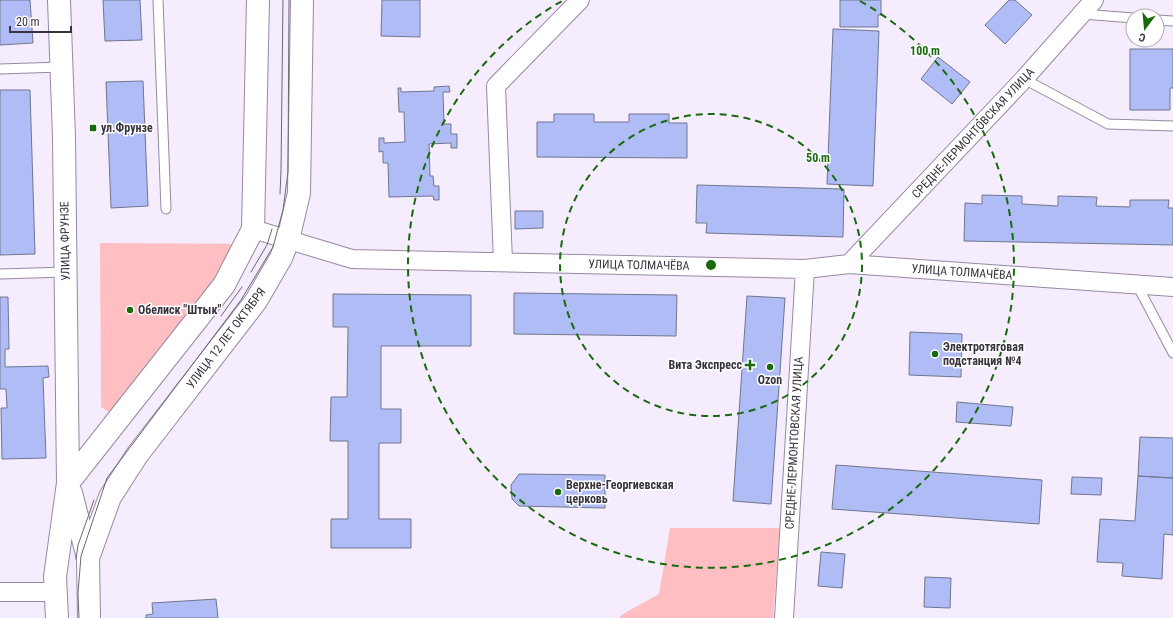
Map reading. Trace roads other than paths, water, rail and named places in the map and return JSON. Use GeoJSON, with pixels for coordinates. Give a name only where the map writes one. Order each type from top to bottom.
{"type":"FeatureCollection","features":[{"type":"Feature","properties":{"kind":"main road","name":"УЛИЦА ФРУНЗЕ"},"geometry":{"type":"LineString","coordinates":[[57,618],[55,577],[68,482],[66,272],[62,67],[59,0]]}},
{"type":"Feature","properties":{"kind":"main road"},"geometry":{"type":"LineString","coordinates":[[68,482],[224,285],[253,229],[258,0]]}},
{"type":"Feature","properties":{"kind":"main road","name":"УЛИЦА 12 ЛЕТ ОКТЯБРЯ"},"geometry":{"type":"LineString","coordinates":[[88,558],[110,498],[137,455],[256,301],[281,258],[288,240],[299,193],[302,0]]}},
{"type":"Feature","properties":{"kind":"main road","name":"УЛИЦА ФРУНЗЕ"},"geometry":{"type":"LineString","coordinates":[[68,482],[88,558],[89,618]]}},
{"type":"Feature","properties":{"kind":"street"},"geometry":{"type":"LineString","coordinates":[[503,262],[496,86],[580,0]]}},
{"type":"Feature","properties":{"kind":"street","name":"СРЕДНЕ-ЛЕРМОНТОВСКАЯ УЛИЦА"},"geometry":{"type":"LineString","coordinates":[[850,264],[1024,79],[1094,0]]}},
{"type":"Feature","properties":{"kind":"street","name":"УЛИЦА ТОЛМАЧЁВА"},"geometry":{"type":"LineString","coordinates":[[253,229],[352,260],[805,269],[850,264],[1136,283],[1173,287]]}},
{"type":"Feature","properties":{"kind":"street","name":"СРЕДНЕ-ЛЕРМОНТОВСКАЯ УЛИЦА"},"geometry":{"type":"LineString","coordinates":[[784,618],[805,269]]}},
{"type":"Feature","properties":{"kind":"street"},"geometry":{"type":"LineString","coordinates":[[0,592],[56,592]]}},
{"type":"Feature","properties":{"kind":"lane"},"geometry":{"type":"LineString","coordinates":[[158,0],[166,209]]}},
{"type":"Feature","properties":{"kind":"lane"},"geometry":{"type":"LineString","coordinates":[[1082,14],[1125,17]]}},
{"type":"Feature","properties":{"kind":"lane"},"geometry":{"type":"LineString","coordinates":[[0,69],[62,67]]}},
{"type":"Feature","properties":{"kind":"lane"},"geometry":{"type":"LineString","coordinates":[[1024,79],[1108,124],[1173,126]]}},
{"type":"Feature","properties":{"kind":"lane"},"geometry":{"type":"LineString","coordinates":[[0,274],[66,272]]}},
{"type":"Feature","properties":{"kind":"lane"},"geometry":{"type":"LineString","coordinates":[[1136,283],[1173,352]]}},
{"type":"Feature","properties":{"kind":"tram line"},"geometry":{"type":"LineString","coordinates":[[280,194],[283,0]]}},
{"type":"Feature","properties":{"kind":"tram line"},"geometry":{"type":"LineString","coordinates":[[79,618],[78,593],[81,556],[107,478],[241,300],[273,247],[283,210],[288,172],[289,0]]}},
{"type":"Feature","properties":{"kind":"tram line"},"geometry":{"type":"LineString","coordinates":[[251,272],[267,245],[272,229]]}},
{"type":"Feature","properties":{"kind":"tram line"},"geometry":{"type":"LineString","coordinates":[[221,316],[242,287]]}},
{"type":"Feature","properties":{"kind":"tram line"},"geometry":{"type":"LineString","coordinates":[[76,559],[78,545],[94,500]]}},
{"type":"Feature","properties":{"kind":"place","name":"ул.Фрунзе"},"geometry":{"type":"Point","coordinates":[93,128]}},
{"type":"Feature","properties":{"kind":"place","name":"Обелиск \"Штык\""},"geometry":{"type":"Point","coordinates":[130,310]}},
{"type":"Feature","properties":{"kind":"place","name":"Электротяговая подстанция №4"},"geometry":{"type":"Point","coordinates":[935,354]}},
{"type":"Feature","properties":{"kind":"place","name":"Вита Экспресс"},"geometry":{"type":"Point","coordinates":[750,365]}},
{"type":"Feature","properties":{"kind":"place","name":"Ozon"},"geometry":{"type":"Point","coordinates":[770,367]}},
{"type":"Feature","properties":{"kind":"place","name":"Верхне-Георгиевская церковь"},"geometry":{"type":"Point","coordinates":[558,492]}}]}
